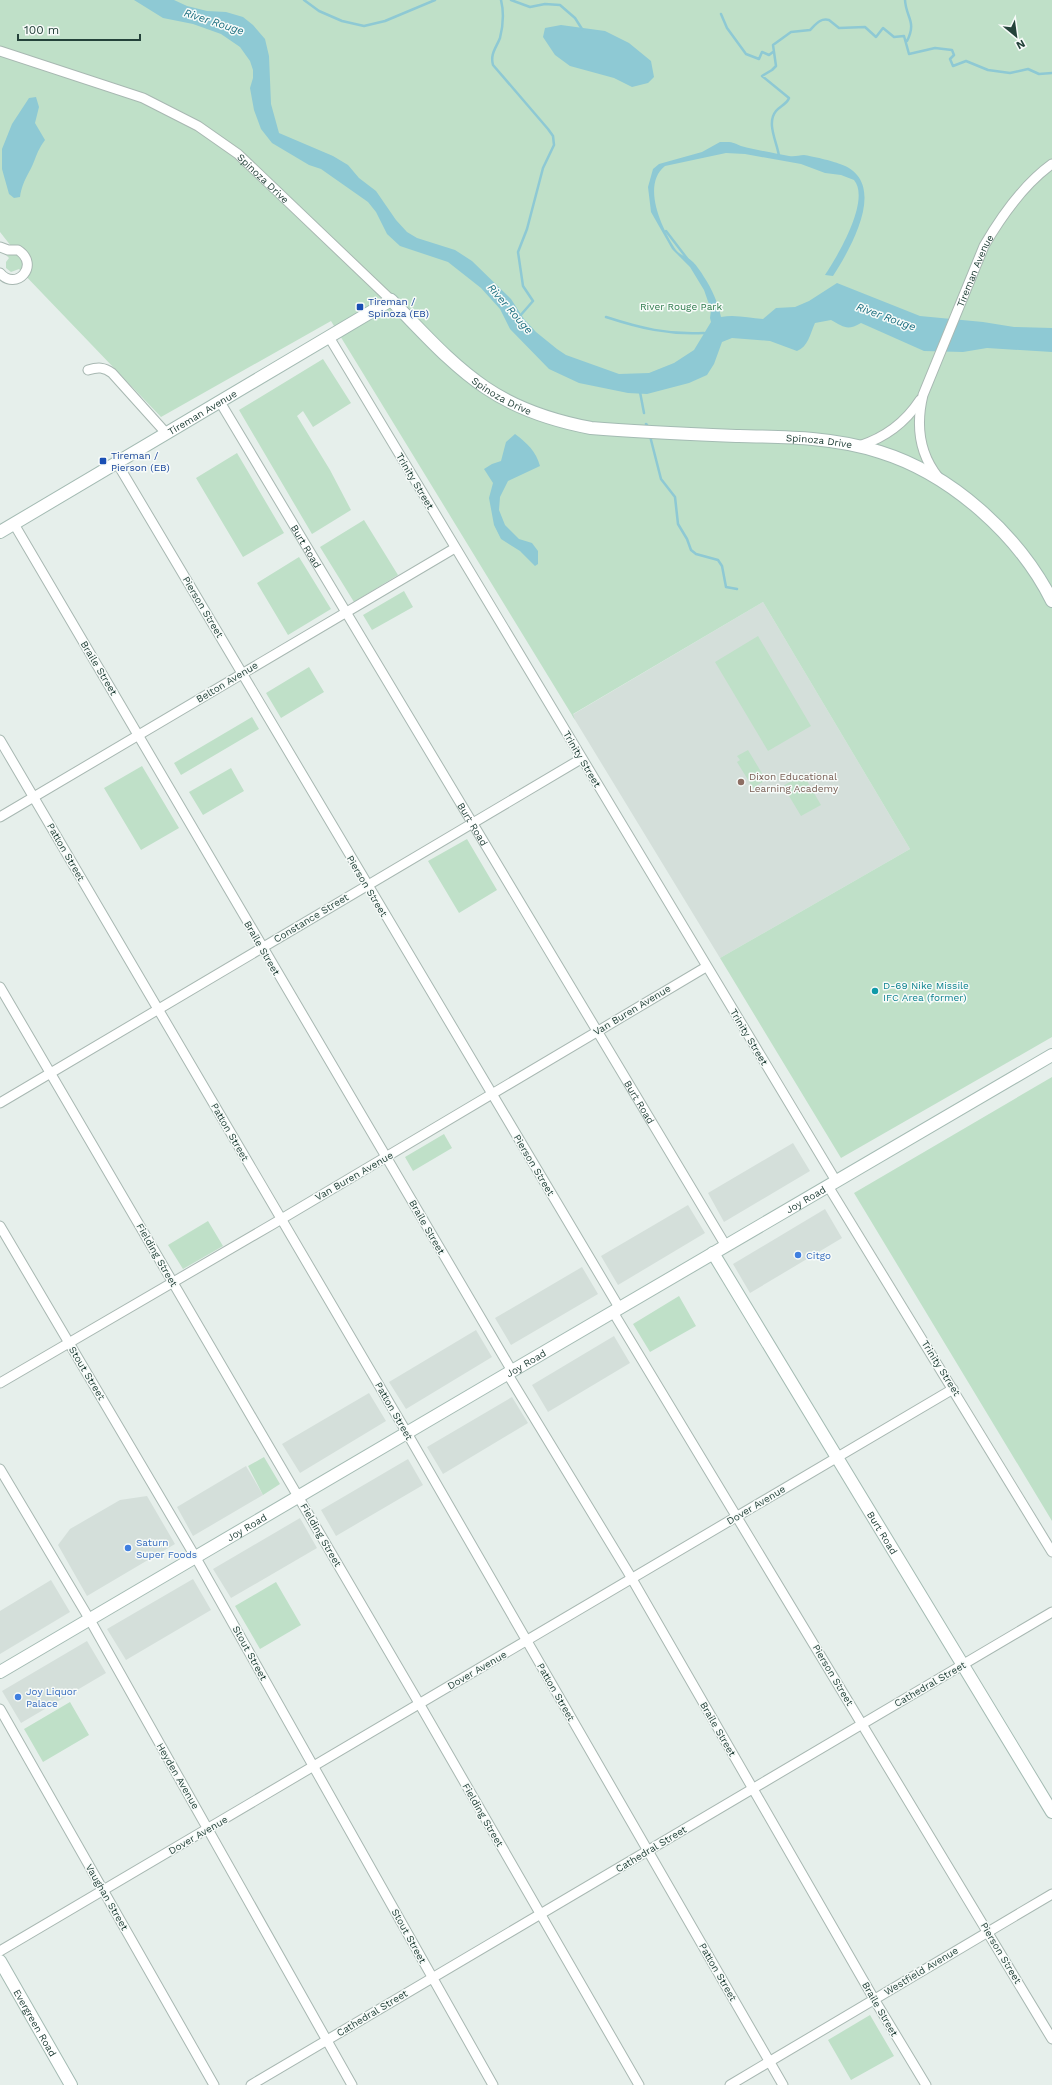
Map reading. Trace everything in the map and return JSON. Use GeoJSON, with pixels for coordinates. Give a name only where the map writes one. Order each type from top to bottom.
{"type":"FeatureCollection","features":[{"type":"Feature","properties":{"kind":"street","name":"Spinoza Drive"},"geometry":{"type":"LineString","coordinates":[[0,51],[143,98],[198,126],[238,154],[391,300],[451,360],[486,388],[528,410],[562,422],[591,428],[832,441],[859,446],[900,458],[943,483],[978,508],[1002,531],[1033,569],[1052,601]]}},
{"type":"Feature","properties":{"kind":"street","name":"Tireman Avenue"},"geometry":{"type":"LineString","coordinates":[[923,395],[984,246],[1014,200],[1031,182],[1052,164]]}},
{"type":"Feature","properties":{"kind":"street"},"geometry":{"type":"LineString","coordinates":[[0,247],[8,250],[18,250],[26,257],[27,262],[25,272],[18,278],[8,279],[0,272]]}},
{"type":"Feature","properties":{"kind":"street","name":"Tireman Avenue"},"geometry":{"type":"LineString","coordinates":[[0,532],[391,300]]}},
{"type":"Feature","properties":{"kind":"street","name":"Trinity Street"},"geometry":{"type":"LineString","coordinates":[[329,337],[706,967],[953,1389],[1052,1552]]}},
{"type":"Feature","properties":{"kind":"street"},"geometry":{"type":"LineString","coordinates":[[88,370],[96,368],[106,369],[112,373],[166,433]]}},
{"type":"Feature","properties":{"kind":"street"},"geometry":{"type":"LineString","coordinates":[[859,446],[876,440],[895,428],[911,413],[923,395]]}},
{"type":"Feature","properties":{"kind":"street"},"geometry":{"type":"LineString","coordinates":[[923,395],[919,419],[921,440],[929,463],[943,483]]}},
{"type":"Feature","properties":{"kind":"street","name":"Burt Road"},"geometry":{"type":"LineString","coordinates":[[220,402],[726,1246]]}},
{"type":"Feature","properties":{"kind":"street","name":"Pierson Street"},"geometry":{"type":"LineString","coordinates":[[117,463],[366,886],[492,1094],[616,1310],[737,1516],[1052,2039]]}},
{"type":"Feature","properties":{"kind":"street","name":"Braile Street"},"geometry":{"type":"LineString","coordinates":[[14,524],[139,735],[262,948],[387,1157],[874,1999],[926,2085]]}},
{"type":"Feature","properties":{"kind":"street","name":"Belton Avenue"},"geometry":{"type":"LineString","coordinates":[[0,817],[455,548]]}},
{"type":"Feature","properties":{"kind":"street","name":"Patton Street"},"geometry":{"type":"LineString","coordinates":[[0,740],[407,1433],[783,2085]]}},
{"type":"Feature","properties":{"kind":"street","name":"Constance Street"},"geometry":{"type":"LineString","coordinates":[[0,1103],[581,759]]}},
{"type":"Feature","properties":{"kind":"street","name":"Van Buren Avenue"},"geometry":{"type":"LineString","coordinates":[[0,1384],[387,1157],[706,967]]}},
{"type":"Feature","properties":{"kind":"street","name":"Fielding Street"},"geometry":{"type":"LineString","coordinates":[[0,987],[299,1496],[639,2085]]}},
{"type":"Feature","properties":{"kind":"street","name":"Joy Road"},"geometry":{"type":"LineString","coordinates":[[0,1672],[1052,1055]]}},
{"type":"Feature","properties":{"kind":"street","name":"Stout Street"},"geometry":{"type":"LineString","coordinates":[[0,1226],[196,1558],[493,2085]]}},
{"type":"Feature","properties":{"kind":"street","name":"Burt Road"},"geometry":{"type":"LineString","coordinates":[[713,1253],[1052,1812]]}},
{"type":"Feature","properties":{"kind":"street","name":"Dover Avenue"},"geometry":{"type":"LineString","coordinates":[[0,1951],[953,1389]]}},
{"type":"Feature","properties":{"kind":"street","name":"Heyden Avenue"},"geometry":{"type":"LineString","coordinates":[[0,1469],[90,1620],[352,2085]]}},
{"type":"Feature","properties":{"kind":"street","name":"Cathedral Street"},"geometry":{"type":"LineString","coordinates":[[250,2085],[1052,1612]]}},
{"type":"Feature","properties":{"kind":"street","name":"Vaughan Street"},"geometry":{"type":"LineString","coordinates":[[0,1709],[214,2085]]}},
{"type":"Feature","properties":{"kind":"street","name":"Westfield Avenue"},"geometry":{"type":"LineString","coordinates":[[730,2085],[1052,1894]]}},
{"type":"Feature","properties":{"kind":"street","name":"Evergreen Road"},"geometry":{"type":"LineString","coordinates":[[0,1961],[71,2085]]}},
{"type":"Feature","properties":{"kind":"shaded area","name":"Dixon Educational Learning Academy"},"geometry":{"type":"Polygon","coordinates":[[[763,602],[910,849],[720,958],[572,715],[763,602]]]}},
{"type":"Feature","properties":{"kind":"shaded area"},"geometry":{"type":"Polygon","coordinates":[[[793,1143],[810,1171],[724,1222],[708,1193],[793,1143]]]}},
{"type":"Feature","properties":{"kind":"shaded area"},"geometry":{"type":"Polygon","coordinates":[[[688,1205],[705,1233],[618,1285],[601,1256],[688,1205]]]}},
{"type":"Feature","properties":{"kind":"shaded area"},"geometry":{"type":"Polygon","coordinates":[[[825,1209],[842,1238],[750,1293],[733,1264],[825,1209]]]}},
{"type":"Feature","properties":{"kind":"shaded area"},"geometry":{"type":"Polygon","coordinates":[[[582,1267],[598,1294],[511,1345],[495,1318],[582,1267]]]}},
{"type":"Feature","properties":{"kind":"shaded area"},"geometry":{"type":"Polygon","coordinates":[[[476,1330],[492,1357],[406,1409],[389,1382],[476,1330]]]}},
{"type":"Feature","properties":{"kind":"shaded area"},"geometry":{"type":"Polygon","coordinates":[[[614,1336],[630,1363],[548,1412],[532,1385],[614,1336]]]}},
{"type":"Feature","properties":{"kind":"shaded area"},"geometry":{"type":"Polygon","coordinates":[[[369,1393],[386,1421],[300,1473],[282,1444],[369,1393]]]}},
{"type":"Feature","properties":{"kind":"shaded area"},"geometry":{"type":"Polygon","coordinates":[[[512,1397],[528,1423],[443,1474],[427,1447],[512,1397]]]}},
{"type":"Feature","properties":{"kind":"shaded area"},"geometry":{"type":"Polygon","coordinates":[[[408,1459],[423,1485],[336,1536],[321,1510],[408,1459]]]}},
{"type":"Feature","properties":{"kind":"shaded area"},"geometry":{"type":"Polygon","coordinates":[[[246,1466],[263,1495],[193,1536],[177,1507],[246,1466]]]}},
{"type":"Feature","properties":{"kind":"shaded area"},"geometry":{"type":"Polygon","coordinates":[[[147,1496],[175,1544],[87,1596],[58,1545],[70,1529],[120,1500],[147,1496]]]}},
{"type":"Feature","properties":{"kind":"shaded area"},"geometry":{"type":"Polygon","coordinates":[[[300,1518],[317,1548],[231,1598],[213,1569],[300,1518]]]}},
{"type":"Feature","properties":{"kind":"shaded area"},"geometry":{"type":"Polygon","coordinates":[[[193,1579],[211,1610],[126,1660],[107,1629],[193,1579]]]}},
{"type":"Feature","properties":{"kind":"shaded area"},"geometry":{"type":"Polygon","coordinates":[[[51,1580],[70,1612],[0,1654],[0,1611],[51,1580]]]}},
{"type":"Feature","properties":{"kind":"shaded area"},"geometry":{"type":"Polygon","coordinates":[[[87,1641],[106,1673],[21,1723],[2,1691],[87,1641]]]}},
{"type":"Feature","properties":{"kind":"green space","name":"River Rouge Park"},"geometry":{"type":"Polygon","coordinates":[[[0,0],[1052,0],[1052,1037],[841,1158],[720,958],[910,849],[763,602],[573,714],[575,720],[331,321],[161,417],[19,269],[11,272],[6,268],[6,262],[9,258],[3,252],[11,246],[0,232],[0,0]]]}},
{"type":"Feature","properties":{"kind":"green space"},"geometry":{"type":"Polygon","coordinates":[[[323,359],[351,403],[313,427],[303,411],[297,416],[330,470],[351,510],[312,534],[239,410],[323,359]]]}},
{"type":"Feature","properties":{"kind":"green space"},"geometry":{"type":"Polygon","coordinates":[[[237,453],[284,533],[243,557],[196,478],[237,453]]]}},
{"type":"Feature","properties":{"kind":"green space"},"geometry":{"type":"Polygon","coordinates":[[[364,520],[398,575],[354,602],[320,547],[364,520]]]}},
{"type":"Feature","properties":{"kind":"green space"},"geometry":{"type":"Polygon","coordinates":[[[299,557],[331,609],[288,635],[257,583],[299,557]]]}},
{"type":"Feature","properties":{"kind":"green space"},"geometry":{"type":"Polygon","coordinates":[[[404,591],[413,607],[372,630],[363,615],[404,591]]]}},
{"type":"Feature","properties":{"kind":"green space"},"geometry":{"type":"Polygon","coordinates":[[[758,636],[811,726],[768,751],[715,662],[758,636]]]}},
{"type":"Feature","properties":{"kind":"green space"},"geometry":{"type":"Polygon","coordinates":[[[309,667],[324,692],[281,718],[266,693],[309,667]]]}},
{"type":"Feature","properties":{"kind":"green space"},"geometry":{"type":"Polygon","coordinates":[[[252,717],[259,729],[181,775],[174,763],[252,717]]]}},
{"type":"Feature","properties":{"kind":"green space"},"geometry":{"type":"Polygon","coordinates":[[[748,750],[766,780],[753,788],[737,762],[740,760],[737,756],[748,750]]]}},
{"type":"Feature","properties":{"kind":"green space"},"geometry":{"type":"Polygon","coordinates":[[[142,766],[179,828],[141,850],[104,788],[142,766]]]}},
{"type":"Feature","properties":{"kind":"green space"},"geometry":{"type":"Polygon","coordinates":[[[231,768],[244,791],[203,815],[189,792],[231,768]]]}},
{"type":"Feature","properties":{"kind":"green space"},"geometry":{"type":"Polygon","coordinates":[[[803,774],[821,805],[801,816],[783,786],[803,774]]]}},
{"type":"Feature","properties":{"kind":"green space"},"geometry":{"type":"Polygon","coordinates":[[[467,839],[497,890],[459,913],[428,861],[467,839]]]}},
{"type":"Feature","properties":{"kind":"green space"},"geometry":{"type":"Polygon","coordinates":[[[1052,1077],[1052,1521],[854,1193],[1052,1077]]]}},
{"type":"Feature","properties":{"kind":"green space"},"geometry":{"type":"Polygon","coordinates":[[[444,1134],[452,1148],[413,1171],[405,1157],[444,1134]]]}},
{"type":"Feature","properties":{"kind":"green space"},"geometry":{"type":"Polygon","coordinates":[[[208,1221],[223,1246],[183,1269],[168,1245],[208,1221]]]}},
{"type":"Feature","properties":{"kind":"green space"},"geometry":{"type":"Polygon","coordinates":[[[679,1296],[696,1326],[650,1352],[633,1324],[679,1296]]]}},
{"type":"Feature","properties":{"kind":"green space"},"geometry":{"type":"Polygon","coordinates":[[[264,1457],[280,1484],[263,1495],[248,1466],[264,1457]]]}},
{"type":"Feature","properties":{"kind":"green space"},"geometry":{"type":"Polygon","coordinates":[[[276,1582],[301,1625],[260,1649],[235,1606],[276,1582]]]}},
{"type":"Feature","properties":{"kind":"green space"},"geometry":{"type":"Polygon","coordinates":[[[70,1702],[89,1735],[43,1762],[24,1729],[70,1702]]]}},
{"type":"Feature","properties":{"kind":"green space"},"geometry":{"type":"Polygon","coordinates":[[[870,2015],[894,2056],[851,2080],[828,2040],[870,2015]]]}},
{"type":"Feature","properties":{"kind":"water","name":"River Rouge"},"geometry":{"type":"Polygon","coordinates":[[[134,0],[174,0],[187,6],[207,11],[226,12],[243,17],[253,25],[265,39],[269,56],[271,104],[279,133],[333,156],[348,165],[359,178],[376,191],[396,220],[407,232],[417,238],[455,250],[472,261],[511,299],[524,319],[536,332],[566,355],[619,374],[649,373],[674,363],[694,350],[711,322],[711,310],[704,290],[690,267],[672,249],[651,212],[648,187],[653,169],[659,164],[702,152],[720,142],[731,142],[741,146],[789,156],[804,155],[840,164],[855,173],[863,185],[865,200],[862,216],[856,233],[841,264],[833,276],[825,275],[844,242],[855,214],[858,201],[858,189],[854,180],[841,175],[825,173],[801,164],[745,154],[726,153],[665,166],[658,174],[655,184],[654,195],[660,219],[676,250],[693,262],[699,269],[712,291],[721,317],[737,316],[763,319],[776,308],[795,307],[809,301],[837,283],[920,316],[983,322],[1014,327],[1052,328],[1052,352],[987,348],[963,352],[924,351],[861,323],[852,327],[846,327],[831,320],[815,323],[806,343],[797,351],[770,341],[732,338],[722,342],[714,364],[707,375],[689,383],[647,394],[628,393],[579,383],[549,369],[510,329],[500,309],[481,288],[448,262],[400,246],[387,234],[376,212],[368,202],[321,169],[309,165],[272,143],[261,129],[254,110],[250,88],[253,78],[253,70],[250,61],[240,47],[221,34],[193,24],[163,18],[134,0]]]}},
{"type":"Feature","properties":{"kind":"water"},"geometry":{"type":"Polygon","coordinates":[[[561,25],[605,31],[629,43],[651,61],[654,77],[648,83],[632,87],[614,78],[570,66],[555,55],[543,37],[545,28],[561,25]]]}},
{"type":"Feature","properties":{"kind":"water"},"geometry":{"type":"Polygon","coordinates":[[[36,97],[39,107],[35,123],[45,140],[39,149],[24,181],[20,197],[14,198],[9,194],[2,169],[2,149],[12,124],[29,98],[36,97]]]}},
{"type":"Feature","properties":{"kind":"water"},"geometry":{"type":"Polygon","coordinates":[[[515,434],[530,448],[536,456],[540,466],[508,481],[500,497],[499,510],[505,525],[519,539],[532,543],[538,551],[538,564],[535,566],[520,551],[501,539],[494,525],[489,498],[493,483],[484,469],[501,461],[506,442],[515,434]]]}},
{"type":"Feature","properties":{"kind":"waterway"},"geometry":{"type":"LineString","coordinates":[[304,0],[319,11],[342,21],[364,26],[385,21],[435,0]]}},
{"type":"Feature","properties":{"kind":"waterway","name":"River Rouge"},"geometry":{"type":"LineString","coordinates":[[501,0],[503,14],[502,29],[493,54],[493,65],[548,129],[553,136],[554,145],[543,168],[527,229],[518,252],[523,286],[533,301],[519,317]]}},
{"type":"Feature","properties":{"kind":"waterway"},"geometry":{"type":"LineString","coordinates":[[511,0],[530,7],[545,4],[560,5],[575,18],[582,29]]}},
{"type":"Feature","properties":{"kind":"waterway"},"geometry":{"type":"LineString","coordinates":[[905,0],[911,24],[910,34],[907,41]]}},
{"type":"Feature","properties":{"kind":"waterway"},"geometry":{"type":"LineString","coordinates":[[721,14],[727,28],[746,54],[759,59],[762,52],[769,55],[773,52]]}},
{"type":"Feature","properties":{"kind":"waterway"},"geometry":{"type":"LineString","coordinates":[[779,156],[773,133],[772,121],[776,111],[787,102],[789,98],[762,76],[776,66],[773,45],[791,32],[810,30],[818,22],[823,20],[829,20],[839,28],[865,27],[876,37],[883,28],[894,37],[904,36],[909,54],[935,48],[952,50],[954,55],[950,59],[953,66],[966,61],[988,70],[1010,73],[1028,69],[1039,74],[1052,73]]}},
{"type":"Feature","properties":{"kind":"waterway"},"geometry":{"type":"LineString","coordinates":[[666,231],[689,261]]}},
{"type":"Feature","properties":{"kind":"waterway"},"geometry":{"type":"LineString","coordinates":[[606,317],[666,332],[704,333]]}},
{"type":"Feature","properties":{"kind":"waterway"},"geometry":{"type":"LineString","coordinates":[[640,392],[644,413]]}},
{"type":"Feature","properties":{"kind":"waterway"},"geometry":{"type":"LineString","coordinates":[[650,436],[661,479],[675,497],[678,524],[687,539],[691,550],[696,554],[718,560],[722,566],[726,587],[737,589]]}},
{"type":"Feature","properties":{"kind":"place","name":"Tireman / Spinoza (EB)"},"geometry":{"type":"Point","coordinates":[360,307]}},
{"type":"Feature","properties":{"kind":"place","name":"Tireman / Pierson (EB)"},"geometry":{"type":"Point","coordinates":[103,461]}},
{"type":"Feature","properties":{"kind":"place","name":"Dixon Educational Learning Academy"},"geometry":{"type":"Point","coordinates":[741,782]}},
{"type":"Feature","properties":{"kind":"place","name":"D-69 Nike Missile IFC Area (former)"},"geometry":{"type":"Point","coordinates":[875,991]}},
{"type":"Feature","properties":{"kind":"place","name":"Citgo"},"geometry":{"type":"Point","coordinates":[798,1255]}},
{"type":"Feature","properties":{"kind":"place","name":"Saturn Super Foods"},"geometry":{"type":"Point","coordinates":[128,1548]}},
{"type":"Feature","properties":{"kind":"place","name":"Joy Liquor Palace"},"geometry":{"type":"Point","coordinates":[18,1697]}}]}
